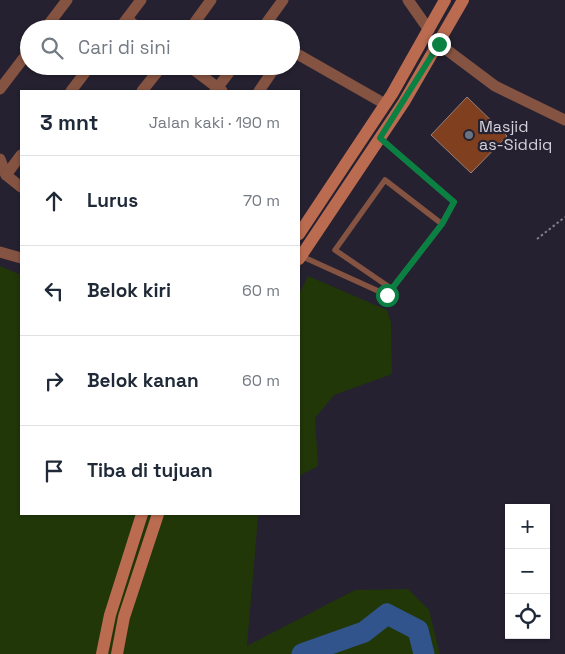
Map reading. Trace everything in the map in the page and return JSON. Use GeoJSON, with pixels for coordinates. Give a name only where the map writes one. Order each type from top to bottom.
{"type":"FeatureCollection","features":[{"type":"Feature","properties":{"kind":"main road"},"geometry":{"type":"LineString","coordinates":[[300,232],[388,99],[445,0]]}},
{"type":"Feature","properties":{"kind":"main road"},"geometry":{"type":"LineString","coordinates":[[300,258],[404,102],[463,0]]}},
{"type":"Feature","properties":{"kind":"main road"},"geometry":{"type":"LineString","coordinates":[[388,99],[404,102]]}},
{"type":"Feature","properties":{"kind":"main road"},"geometry":{"type":"LineString","coordinates":[[102,654],[110,615],[142,515]]}},
{"type":"Feature","properties":{"kind":"main road"},"geometry":{"type":"LineString","coordinates":[[117,654],[124,617],[158,515]]}},
{"type":"Feature","properties":{"kind":"street"},"geometry":{"type":"LineString","coordinates":[[52,20],[67,0]]}},
{"type":"Feature","properties":{"kind":"street"},"geometry":{"type":"LineString","coordinates":[[127,19],[141,0]]}},
{"type":"Feature","properties":{"kind":"street"},"geometry":{"type":"LineString","coordinates":[[197,20],[211,0]]}},
{"type":"Feature","properties":{"kind":"street"},"geometry":{"type":"LineString","coordinates":[[269,20],[283,0]]}},
{"type":"Feature","properties":{"kind":"street"},"geometry":{"type":"LineString","coordinates":[[408,0],[429,30]]}},
{"type":"Feature","properties":{"kind":"street"},"geometry":{"type":"LineString","coordinates":[[439,44],[495,86],[565,120]]}},
{"type":"Feature","properties":{"kind":"street"},"geometry":{"type":"LineString","coordinates":[[300,55],[388,99]]}},
{"type":"Feature","properties":{"kind":"street"},"geometry":{"type":"LineString","coordinates":[[0,89],[20,63]]}},
{"type":"Feature","properties":{"kind":"street"},"geometry":{"type":"LineString","coordinates":[[72,90],[83,75]]}},
{"type":"Feature","properties":{"kind":"street"},"geometry":{"type":"LineString","coordinates":[[143,90],[155,75]]}},
{"type":"Feature","properties":{"kind":"street"},"geometry":{"type":"LineString","coordinates":[[200,75],[218,90],[228,75]]}},
{"type":"Feature","properties":{"kind":"street"},"geometry":{"type":"LineString","coordinates":[[260,90],[270,75]]}},
{"type":"Feature","properties":{"kind":"street"},"geometry":{"type":"LineString","coordinates":[[6,175],[20,156]]}},
{"type":"Feature","properties":{"kind":"street"},"geometry":{"type":"LineString","coordinates":[[0,159],[6,175],[20,186]]}},
{"type":"Feature","properties":{"kind":"street"},"geometry":{"type":"LineString","coordinates":[[0,252],[20,258]]}},
{"type":"Feature","properties":{"kind":"lane"},"geometry":{"type":"LineString","coordinates":[[300,258],[387,295],[442,224],[454,202],[380,138]]}},
{"type":"Feature","properties":{"kind":"lane"},"geometry":{"type":"LineString","coordinates":[[392,288],[335,250],[385,180],[442,224]]}},
{"type":"Feature","properties":{"kind":"path"},"geometry":{"type":"LineString","coordinates":[[537,239],[565,217]]}},
{"type":"Feature","properties":{"kind":"green space"},"geometry":{"type":"Polygon","coordinates":[[[0,266],[20,275],[20,515],[260,515],[258,517],[247,646],[355,590],[408,589],[429,610],[440,654],[0,654],[0,266]]]}},
{"type":"Feature","properties":{"kind":"green space"},"geometry":{"type":"Polygon","coordinates":[[[308,276],[387,310],[391,323],[392,374],[334,395],[315,418],[318,466],[300,475],[300,292],[308,276]]]}},
{"type":"Feature","properties":{"kind":"building","name":"Masjid as-Siddiq"},"geometry":{"type":"Polygon","coordinates":[[[467,97],[507,136],[471,173],[431,135],[467,97]]]}},
{"type":"Feature","properties":{"kind":"waterway"},"geometry":{"type":"LineString","coordinates":[[302,654],[364,632],[387,614],[418,630],[424,654]]}},
{"type":"Feature","properties":{"kind":"place","name":"Masjid as-Siddiq"},"geometry":{"type":"Point","coordinates":[469,135]}},
{"type":"Feature","properties":{"kind":"route"},"geometry":{"type":"LineString","coordinates":[[387,295],[442,224],[454,202],[380,138],[439,44]]}}]}
